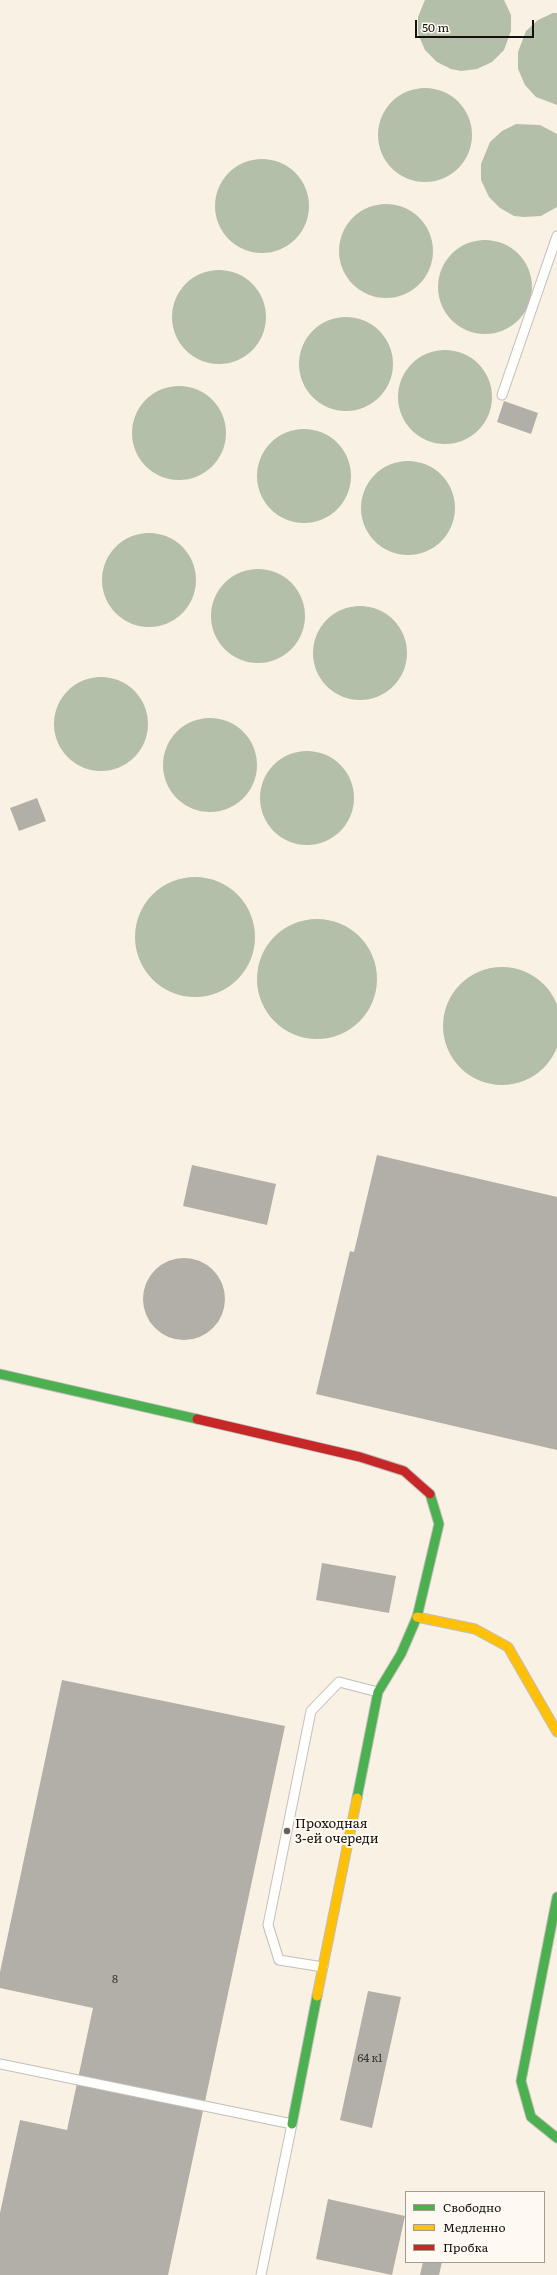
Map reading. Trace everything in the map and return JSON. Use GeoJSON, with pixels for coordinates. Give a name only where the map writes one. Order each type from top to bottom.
{"type":"FeatureCollection","features":[{"type":"Feature","properties":{"kind":"street"},"geometry":{"type":"LineString","coordinates":[[0,1374],[360,1457],[404,1471],[430,1493],[439,1524],[417,1617],[401,1654],[378,1692],[325,1968],[292,2124]]}},
{"type":"Feature","properties":{"kind":"street"},"geometry":{"type":"LineString","coordinates":[[417,1617],[475,1629],[508,1647],[557,1732]]}},
{"type":"Feature","properties":{"kind":"street"},"geometry":{"type":"LineString","coordinates":[[557,1897],[521,2081],[531,2117],[557,2138]]}},
{"type":"Feature","properties":{"kind":"lane"},"geometry":{"type":"LineString","coordinates":[[502,395],[557,236]]}},
{"type":"Feature","properties":{"kind":"lane"},"geometry":{"type":"LineString","coordinates":[[325,1968],[279,1960],[268,1925],[311,1711],[339,1682],[378,1692]]}},
{"type":"Feature","properties":{"kind":"lane"},"geometry":{"type":"LineString","coordinates":[[0,2064],[292,2124],[261,2275]]}},
{"type":"Feature","properties":{"kind":"shaded area"},"geometry":{"type":"Polygon","coordinates":[[[0,0],[557,0],[557,2275],[0,2275],[0,0]]]}},
{"type":"Feature","properties":{"kind":"shaded area"},"geometry":{"type":"Polygon","coordinates":[[[425,0],[504,0],[511,15],[511,31],[504,50],[492,62],[477,69],[461,71],[451,69],[437,62],[425,50],[418,34],[418,17],[425,0]]]}},
{"type":"Feature","properties":{"kind":"shaded area"},"geometry":{"type":"Polygon","coordinates":[[[553,13],[557,13],[557,105],[536,97],[525,85],[518,69],[518,52],[526,31],[538,20],[553,13]]]}},
{"type":"Feature","properties":{"kind":"shaded area"},"geometry":{"type":"Polygon","coordinates":[[[425,88],[443,92],[458,102],[468,117],[472,135],[468,153],[458,168],[443,178],[425,182],[407,178],[392,168],[382,153],[378,135],[382,117],[392,102],[407,92],[425,88]]]}},
{"type":"Feature","properties":{"kind":"shaded area"},"geometry":{"type":"Polygon","coordinates":[[[516,124],[540,125],[557,134],[557,207],[541,216],[514,216],[500,208],[489,197],[481,180],[481,164],[490,142],[502,131],[516,124]]]}},
{"type":"Feature","properties":{"kind":"shaded area"},"geometry":{"type":"Polygon","coordinates":[[[262,159],[280,163],[295,173],[305,188],[309,206],[305,224],[295,239],[280,249],[262,253],[244,249],[229,239],[219,224],[215,206],[219,188],[229,173],[244,163],[262,159]]]}},
{"type":"Feature","properties":{"kind":"shaded area"},"geometry":{"type":"Polygon","coordinates":[[[386,204],[404,208],[419,218],[429,233],[433,251],[429,269],[419,284],[404,294],[386,298],[368,294],[353,284],[343,269],[339,251],[343,233],[353,218],[368,208],[386,204]]]}},
{"type":"Feature","properties":{"kind":"shaded area"},"geometry":{"type":"Polygon","coordinates":[[[485,240],[503,244],[518,254],[528,269],[532,287],[528,305],[518,320],[503,330],[485,334],[467,330],[452,320],[442,305],[438,287],[442,269],[452,254],[467,244],[485,240]]]}},
{"type":"Feature","properties":{"kind":"shaded area"},"geometry":{"type":"Polygon","coordinates":[[[219,270],[237,274],[252,284],[262,299],[266,317],[262,335],[252,350],[237,360],[219,364],[201,360],[186,350],[176,335],[172,317],[176,299],[186,284],[201,274],[219,270]]]}},
{"type":"Feature","properties":{"kind":"shaded area"},"geometry":{"type":"Polygon","coordinates":[[[346,317],[364,321],[379,331],[389,346],[393,364],[389,382],[379,397],[364,407],[346,411],[328,407],[313,397],[303,382],[299,364],[303,346],[313,331],[328,321],[346,317]]]}},
{"type":"Feature","properties":{"kind":"shaded area"},"geometry":{"type":"Polygon","coordinates":[[[445,350],[463,354],[478,364],[488,379],[492,397],[488,415],[478,430],[463,440],[445,444],[427,440],[412,430],[402,415],[398,397],[402,379],[412,364],[427,354],[445,350]]]}},
{"type":"Feature","properties":{"kind":"shaded area"},"geometry":{"type":"Polygon","coordinates":[[[179,386],[197,390],[212,400],[222,415],[226,433],[222,451],[212,466],[197,476],[179,480],[161,476],[146,466],[136,451],[132,433],[136,415],[146,400],[161,390],[179,386]]]}},
{"type":"Feature","properties":{"kind":"shaded area"},"geometry":{"type":"Polygon","coordinates":[[[304,429],[322,433],[337,443],[347,458],[351,476],[347,494],[337,509],[322,519],[304,523],[286,519],[271,509],[261,494],[257,476],[261,458],[271,443],[286,433],[304,429]]]}},
{"type":"Feature","properties":{"kind":"shaded area"},"geometry":{"type":"Polygon","coordinates":[[[408,461],[426,465],[441,475],[451,490],[455,508],[451,526],[441,541],[426,551],[408,555],[390,551],[375,541],[365,526],[361,508],[365,490],[375,475],[390,465],[408,461]]]}},
{"type":"Feature","properties":{"kind":"shaded area"},"geometry":{"type":"Polygon","coordinates":[[[149,533],[167,537],[182,547],[192,562],[196,580],[192,598],[182,613],[167,623],[149,627],[131,623],[116,613],[106,598],[102,580],[106,562],[116,547],[131,537],[149,533]]]}},
{"type":"Feature","properties":{"kind":"shaded area"},"geometry":{"type":"Polygon","coordinates":[[[258,569],[276,573],[291,583],[301,598],[305,616],[301,634],[291,649],[276,659],[258,663],[240,659],[225,649],[215,634],[211,616],[215,598],[225,583],[240,573],[258,569]]]}},
{"type":"Feature","properties":{"kind":"shaded area"},"geometry":{"type":"Polygon","coordinates":[[[360,606],[378,610],[393,620],[403,635],[407,653],[403,671],[393,686],[378,696],[360,700],[342,696],[327,686],[317,671],[313,653],[317,635],[327,620],[342,610],[360,606]]]}},
{"type":"Feature","properties":{"kind":"shaded area"},"geometry":{"type":"Polygon","coordinates":[[[101,677],[119,681],[134,691],[144,706],[148,724],[144,742],[134,757],[119,767],[101,771],[83,767],[68,757],[58,742],[54,724],[58,706],[68,691],[83,681],[101,677]]]}},
{"type":"Feature","properties":{"kind":"shaded area"},"geometry":{"type":"Polygon","coordinates":[[[210,718],[228,722],[243,732],[253,747],[257,765],[253,783],[243,798],[228,808],[210,812],[192,808],[177,798],[167,783],[163,765],[167,747],[177,732],[192,722],[210,718]]]}},
{"type":"Feature","properties":{"kind":"shaded area"},"geometry":{"type":"Polygon","coordinates":[[[307,751],[325,755],[340,765],[350,780],[354,798],[350,816],[340,831],[325,841],[307,845],[289,841],[274,831],[264,816],[260,798],[264,780],[274,765],[289,755],[307,751]]]}},
{"type":"Feature","properties":{"kind":"shaded area"},"geometry":{"type":"Polygon","coordinates":[[[195,877],[207,878],[218,882],[228,887],[237,895],[245,904],[250,914],[254,925],[254,949],[250,960],[245,970],[237,979],[228,987],[218,992],[207,996],[195,997],[183,996],[172,992],[162,987],[153,979],[145,970],[140,960],[136,949],[135,937],[136,925],[140,914],[145,904],[153,895],[162,887],[172,882],[183,878],[195,877]]]}},
{"type":"Feature","properties":{"kind":"shaded area"},"geometry":{"type":"Polygon","coordinates":[[[317,919],[329,920],[340,924],[350,929],[359,937],[367,946],[372,956],[376,967],[376,991],[372,1002],[367,1012],[359,1021],[350,1029],[340,1034],[329,1038],[317,1039],[305,1038],[294,1034],[284,1029],[275,1021],[267,1012],[262,1002],[258,991],[257,979],[258,967],[262,956],[267,946],[275,937],[284,929],[294,924],[305,920],[317,919]]]}},
{"type":"Feature","properties":{"kind":"shaded area"},"geometry":{"type":"Polygon","coordinates":[[[502,967],[525,971],[544,984],[557,1003],[557,1049],[544,1068],[525,1081],[502,1085],[479,1081],[460,1068],[447,1049],[443,1026],[447,1003],[460,984],[479,971],[502,967]]]}},
{"type":"Feature","properties":{"kind":"building"},"geometry":{"type":"Polygon","coordinates":[[[504,401],[538,413],[531,434],[497,422],[504,401]]]}},
{"type":"Feature","properties":{"kind":"building"},"geometry":{"type":"Polygon","coordinates":[[[37,798],[46,821],[19,831],[10,808],[37,798]]]}},
{"type":"Feature","properties":{"kind":"building"},"geometry":{"type":"Polygon","coordinates":[[[377,1155],[557,1197],[557,1450],[316,1394],[350,1251],[354,1252],[377,1155]]]}},
{"type":"Feature","properties":{"kind":"building"},"geometry":{"type":"Polygon","coordinates":[[[192,1165],[276,1184],[267,1225],[183,1206],[192,1165]]]}},
{"type":"Feature","properties":{"kind":"building"},"geometry":{"type":"Polygon","coordinates":[[[184,1258],[200,1261],[213,1270],[222,1283],[225,1299],[222,1315],[213,1328],[200,1337],[184,1340],[168,1337],[155,1328],[146,1315],[143,1299],[146,1283],[155,1270],[168,1261],[184,1258]]]}},
{"type":"Feature","properties":{"kind":"building"},"geometry":{"type":"Polygon","coordinates":[[[322,1563],[396,1576],[389,1613],[316,1600],[322,1563]]]}},
{"type":"Feature","properties":{"kind":"building"},"geometry":{"type":"Polygon","coordinates":[[[62,1680],[285,1726],[168,2275],[0,2275],[0,2213],[20,2120],[67,2130],[93,2008],[0,1988],[0,1972],[62,1680]]]}},
{"type":"Feature","properties":{"kind":"building"},"geometry":{"type":"Polygon","coordinates":[[[368,1991],[401,1997],[372,2128],[340,2120],[368,1991]]]}},
{"type":"Feature","properties":{"kind":"building"},"geometry":{"type":"Polygon","coordinates":[[[328,2199],[405,2216],[392,2275],[316,2259],[328,2199]]]}},
{"type":"Feature","properties":{"kind":"building"},"geometry":{"type":"Polygon","coordinates":[[[423,2263],[442,2263],[439,2275],[420,2275],[423,2263]]]}},
{"type":"Feature","properties":{"kind":"traffic: fast"},"geometry":{"type":"LineString","coordinates":[[0,1374],[197,1419]]}},
{"type":"Feature","properties":{"kind":"traffic: fast"},"geometry":{"type":"LineString","coordinates":[[357,1798],[378,1692],[401,1654],[417,1617],[439,1524],[430,1494]]}},
{"type":"Feature","properties":{"kind":"traffic: fast"},"geometry":{"type":"LineString","coordinates":[[557,1897],[521,2081],[531,2117],[557,2138]]}},
{"type":"Feature","properties":{"kind":"traffic: fast"},"geometry":{"type":"LineString","coordinates":[[292,2124],[317,1996]]}},
{"type":"Feature","properties":{"kind":"traffic: slow"},"geometry":{"type":"LineString","coordinates":[[417,1617],[475,1629],[508,1647],[557,1732]]}},
{"type":"Feature","properties":{"kind":"traffic: slow"},"geometry":{"type":"LineString","coordinates":[[317,1996],[357,1798]]}},
{"type":"Feature","properties":{"kind":"traffic: jam"},"geometry":{"type":"LineString","coordinates":[[197,1419],[360,1457],[404,1471],[430,1494]]}},
{"type":"Feature","properties":{"kind":"place","name":"Проходная 3-ей очереди"},"geometry":{"type":"Point","coordinates":[287,1831]}}]}
